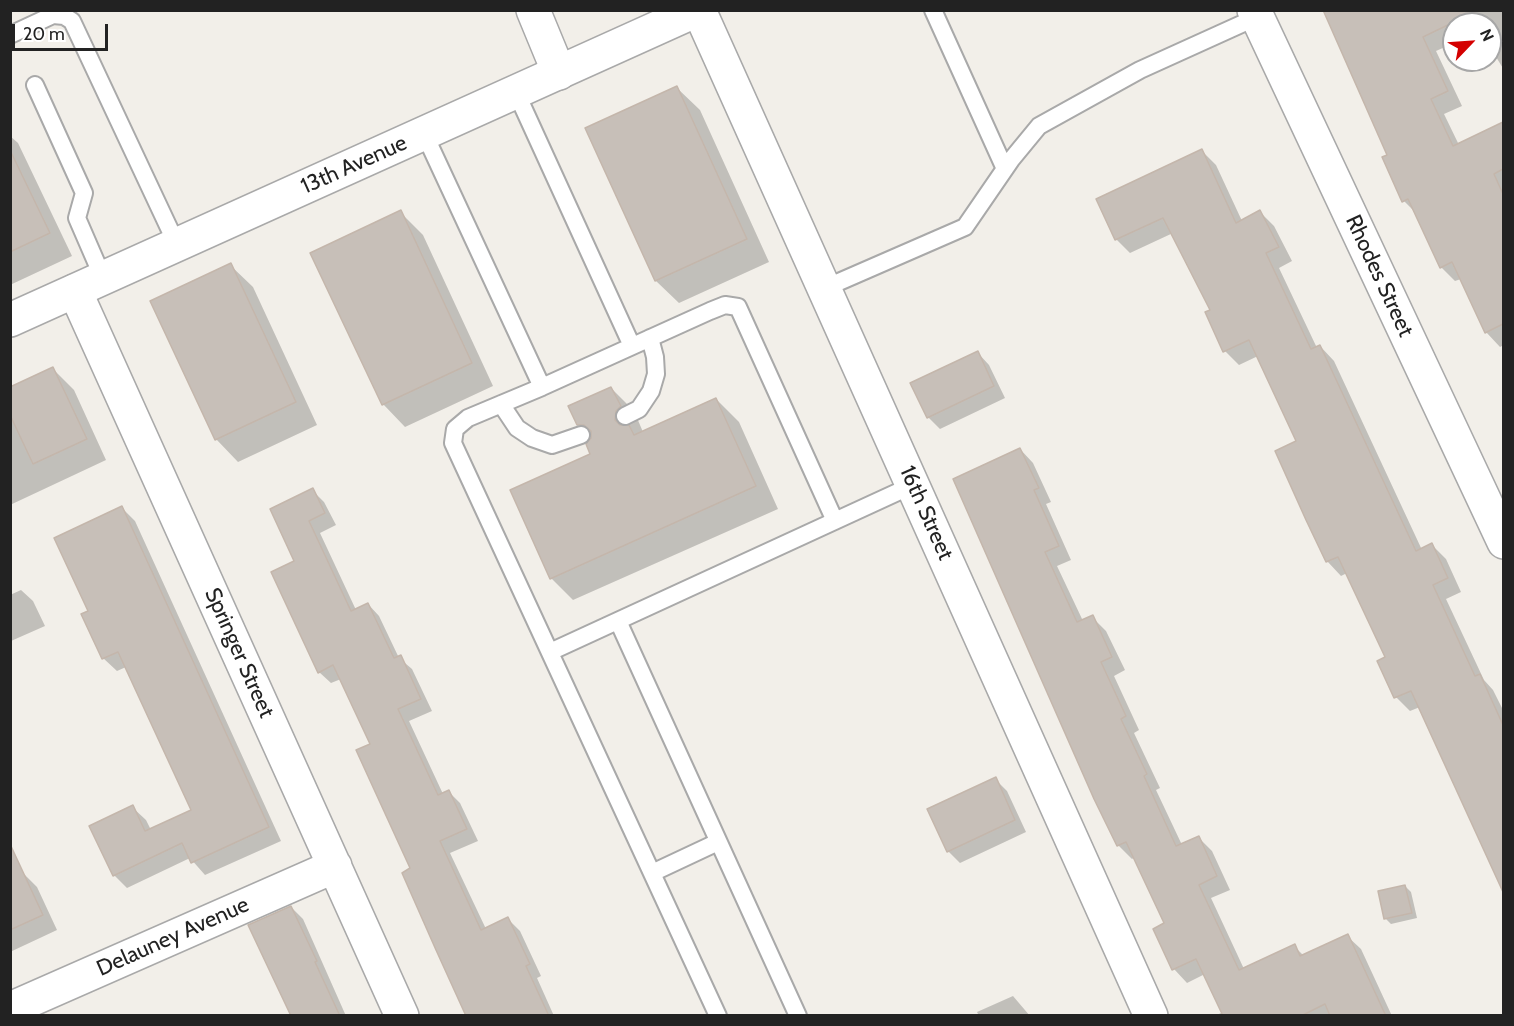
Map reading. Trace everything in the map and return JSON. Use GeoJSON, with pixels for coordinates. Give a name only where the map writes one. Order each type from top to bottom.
{"type":"FeatureCollection","features":[{"type":"Feature","properties":{"kind":"street"},"geometry":{"type":"LineString","coordinates":[[533,10],[560,73]]}},
{"type":"Feature","properties":{"kind":"street","name":"13th Avenue"},"geometry":{"type":"LineString","coordinates":[[10,320],[698,10]]}},
{"type":"Feature","properties":{"kind":"street","name":"16th Street"},"geometry":{"type":"LineString","coordinates":[[698,10],[1151,1016]]}},
{"type":"Feature","properties":{"kind":"street","name":"Rhodes Street"},"geometry":{"type":"LineString","coordinates":[[1256,14],[1503,542]]}},
{"type":"Feature","properties":{"kind":"street","name":"Springer Street"},"geometry":{"type":"LineString","coordinates":[[89,284],[335,866],[402,1016]]}},
{"type":"Feature","properties":{"kind":"street","name":"Delauney Avenue"},"geometry":{"type":"LineString","coordinates":[[10,1009],[335,866]]}},
{"type":"Feature","properties":{"kind":"lane"},"geometry":{"type":"LineString","coordinates":[[69,10],[177,245]]}},
{"type":"Feature","properties":{"kind":"lane"},"geometry":{"type":"LineString","coordinates":[[933,10],[1005,169]]}},
{"type":"Feature","properties":{"kind":"lane"},"geometry":{"type":"LineString","coordinates":[[825,288],[965,227],[1005,169],[1039,126],[1140,70],[1256,14]]}},
{"type":"Feature","properties":{"kind":"lane"},"geometry":{"type":"LineString","coordinates":[[10,35],[53,15],[64,16],[72,21],[77,29]]}},
{"type":"Feature","properties":{"kind":"lane"},"geometry":{"type":"LineString","coordinates":[[35,85],[84,193],[77,218],[89,284]]}},
{"type":"Feature","properties":{"kind":"lane"},"geometry":{"type":"LineString","coordinates":[[516,92],[632,346]]}},
{"type":"Feature","properties":{"kind":"lane"},"geometry":{"type":"LineString","coordinates":[[424,133],[542,387]]}},
{"type":"Feature","properties":{"kind":"lane"},"geometry":{"type":"LineString","coordinates":[[718,1016],[453,443],[455,429],[468,418],[725,304],[738,307],[835,521]]}},
{"type":"Feature","properties":{"kind":"lane"},"geometry":{"type":"LineString","coordinates":[[625,416],[639,409],[651,391],[656,374],[655,357],[650,338]]}},
{"type":"Feature","properties":{"kind":"lane"},"geometry":{"type":"LineString","coordinates":[[501,404],[517,428],[532,438],[552,445],[581,435]]}},
{"type":"Feature","properties":{"kind":"lane"},"geometry":{"type":"LineString","coordinates":[[550,652],[913,485]]}},
{"type":"Feature","properties":{"kind":"lane"},"geometry":{"type":"LineString","coordinates":[[618,621],[798,1016]]}},
{"type":"Feature","properties":{"kind":"lane"},"geometry":{"type":"LineString","coordinates":[[652,873],[718,842]]}},
{"type":"Feature","properties":{"kind":"building"},"geometry":{"type":"Polygon","coordinates":[[[1323,10],[1479,10],[1442,12],[1442,28],[1423,37],[1448,91],[1431,99],[1453,146],[1503,122],[1503,169],[1494,174],[1503,194],[1503,324],[1485,333],[1452,262],[1440,268],[1408,199],[1402,202],[1382,157],[1387,155],[1323,10]]]}},
{"type":"Feature","properties":{"kind":"building"},"geometry":{"type":"Polygon","coordinates":[[[677,86],[747,239],[655,281],[585,128],[677,86]]]}},
{"type":"Feature","properties":{"kind":"building"},"geometry":{"type":"Polygon","coordinates":[[[1202,149],[1236,223],[1260,210],[1279,247],[1266,253],[1311,349],[1320,345],[1416,551],[1432,543],[1448,578],[1433,585],[1475,676],[1480,674],[1503,725],[1503,892],[1411,691],[1394,698],[1377,661],[1385,657],[1338,557],[1326,562],[1306,520],[1275,451],[1296,441],[1249,340],[1223,352],[1205,312],[1210,310],[1163,218],[1115,240],[1096,199],[1202,149]]]}},
{"type":"Feature","properties":{"kind":"building"},"geometry":{"type":"Polygon","coordinates":[[[10,150],[50,233],[10,252],[10,150]]]}},
{"type":"Feature","properties":{"kind":"building"},"geometry":{"type":"Polygon","coordinates":[[[401,210],[472,363],[382,405],[310,253],[401,210]]]}},
{"type":"Feature","properties":{"kind":"building"},"geometry":{"type":"Polygon","coordinates":[[[231,263],[296,402],[215,440],[150,301],[231,263]]]}},
{"type":"Feature","properties":{"kind":"building"},"geometry":{"type":"Polygon","coordinates":[[[978,351],[994,386],[927,418],[910,383],[978,351]]]}},
{"type":"Feature","properties":{"kind":"building"},"geometry":{"type":"Polygon","coordinates":[[[53,367],[87,439],[33,464],[10,415],[10,387],[53,367]]]}},
{"type":"Feature","properties":{"kind":"building"},"geometry":{"type":"Polygon","coordinates":[[[611,387],[621,406],[616,411],[615,420],[620,425],[629,425],[634,435],[716,398],[756,486],[550,579],[510,490],[590,454],[586,444],[591,438],[591,431],[584,425],[577,425],[568,406],[611,387]]]}},
{"type":"Feature","properties":{"kind":"building"},"geometry":{"type":"Polygon","coordinates":[[[1020,448],[1039,488],[1034,490],[1059,546],[1045,552],[1077,622],[1093,615],[1112,657],[1101,662],[1126,716],[1121,719],[1147,774],[1144,776],[1176,846],[1199,836],[1217,876],[1199,885],[1239,970],[1295,944],[1300,956],[1348,934],[1386,1016],[1330,1016],[1325,1004],[1301,1016],[1223,1016],[1196,959],[1172,970],[1153,929],[1164,923],[1126,842],[1117,846],[1094,799],[953,479],[1020,448]]]}},
{"type":"Feature","properties":{"kind":"building"},"geometry":{"type":"Polygon","coordinates":[[[313,488],[325,513],[309,521],[351,611],[368,603],[394,658],[401,655],[421,699],[398,709],[438,795],[449,790],[467,829],[440,841],[481,930],[508,917],[530,964],[526,966],[549,1016],[466,1016],[436,950],[402,873],[410,868],[356,750],[370,744],[333,665],[318,673],[271,572],[294,561],[270,509],[313,488]]]}},
{"type":"Feature","properties":{"kind":"building"},"geometry":{"type":"Polygon","coordinates":[[[122,506],[269,827],[191,863],[182,843],[113,876],[89,826],[133,805],[145,831],[191,810],[118,652],[102,659],[81,614],[88,611],[54,538],[122,506]]]}},
{"type":"Feature","properties":{"kind":"building"},"geometry":{"type":"Polygon","coordinates":[[[996,777],[1015,820],[947,852],[927,809],[996,777]]]}},
{"type":"Feature","properties":{"kind":"building"},"geometry":{"type":"Polygon","coordinates":[[[10,844],[43,915],[10,930],[10,844]]]}},
{"type":"Feature","properties":{"kind":"building"},"geometry":{"type":"Polygon","coordinates":[[[1405,885],[1412,913],[1384,919],[1378,891],[1405,885]]]}},
{"type":"Feature","properties":{"kind":"building"},"geometry":{"type":"Polygon","coordinates":[[[291,906],[340,1016],[291,1016],[248,925],[291,906]]]}}]}
